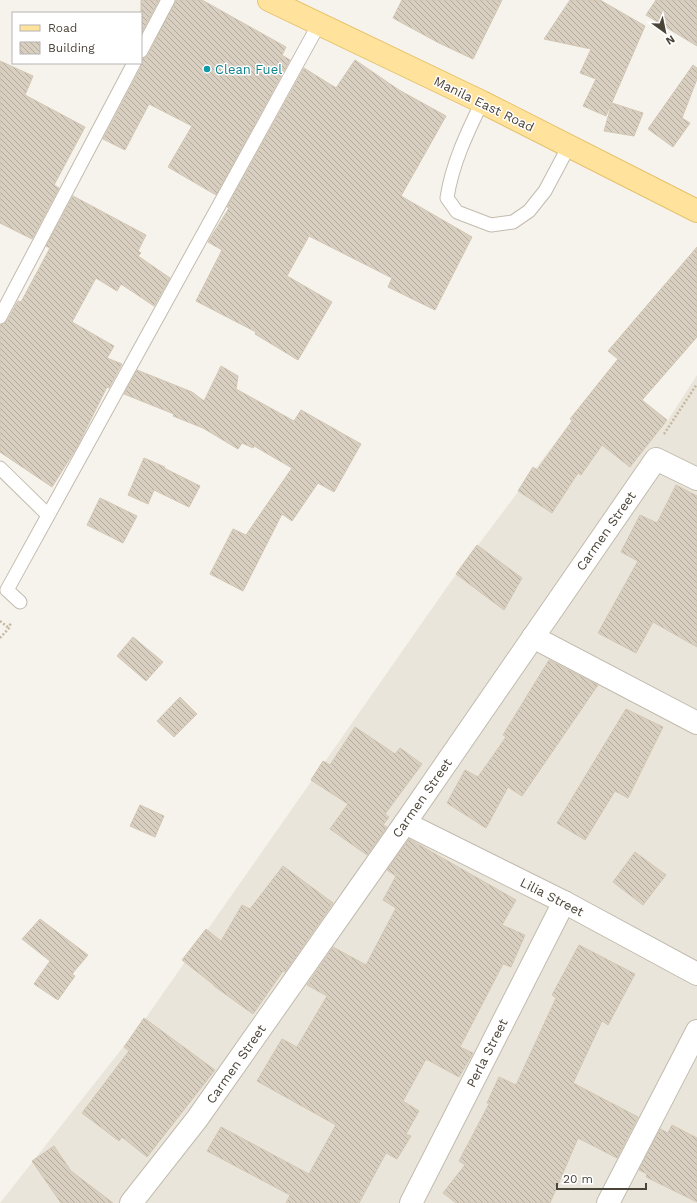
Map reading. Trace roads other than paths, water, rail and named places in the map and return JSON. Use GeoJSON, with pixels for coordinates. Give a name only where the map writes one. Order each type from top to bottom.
{"type":"FeatureCollection","features":[{"type":"Feature","properties":{"kind":"main road","name":"Manila East Road"},"geometry":{"type":"LineString","coordinates":[[275,1],[482,102],[697,212]]}},
{"type":"Feature","properties":{"kind":"street","name":"Carmen Street"},"geometry":{"type":"LineString","coordinates":[[131,1203],[197,1119],[405,823],[656,459],[697,479]]}},
{"type":"Feature","properties":{"kind":"street"},"geometry":{"type":"LineString","coordinates":[[533,636],[697,724]]}},
{"type":"Feature","properties":{"kind":"street","name":"Lilia Street"},"geometry":{"type":"LineString","coordinates":[[405,823],[564,902],[697,974]]}},
{"type":"Feature","properties":{"kind":"street","name":"Perla Street"},"geometry":{"type":"LineString","coordinates":[[411,1203],[564,902]]}},
{"type":"Feature","properties":{"kind":"street"},"geometry":{"type":"LineString","coordinates":[[608,1203],[697,1031]]}},
{"type":"Feature","properties":{"kind":"lane"},"geometry":{"type":"LineString","coordinates":[[142,49],[168,0]]}},
{"type":"Feature","properties":{"kind":"lane"},"geometry":{"type":"LineString","coordinates":[[20,602],[7,590],[320,24]]}},
{"type":"Feature","properties":{"kind":"lane"},"geometry":{"type":"LineString","coordinates":[[0,317],[133,64]]}},
{"type":"Feature","properties":{"kind":"lane"},"geometry":{"type":"LineString","coordinates":[[482,102],[466,134],[450,180],[447,198],[457,212],[491,225],[513,222],[529,211],[544,191],[569,146]]}},
{"type":"Feature","properties":{"kind":"lane"},"geometry":{"type":"LineString","coordinates":[[0,468],[48,515]]}},
{"type":"Feature","properties":{"kind":"place","name":"Clean Fuel"},"geometry":{"type":"Point","coordinates":[207,69]}}]}
